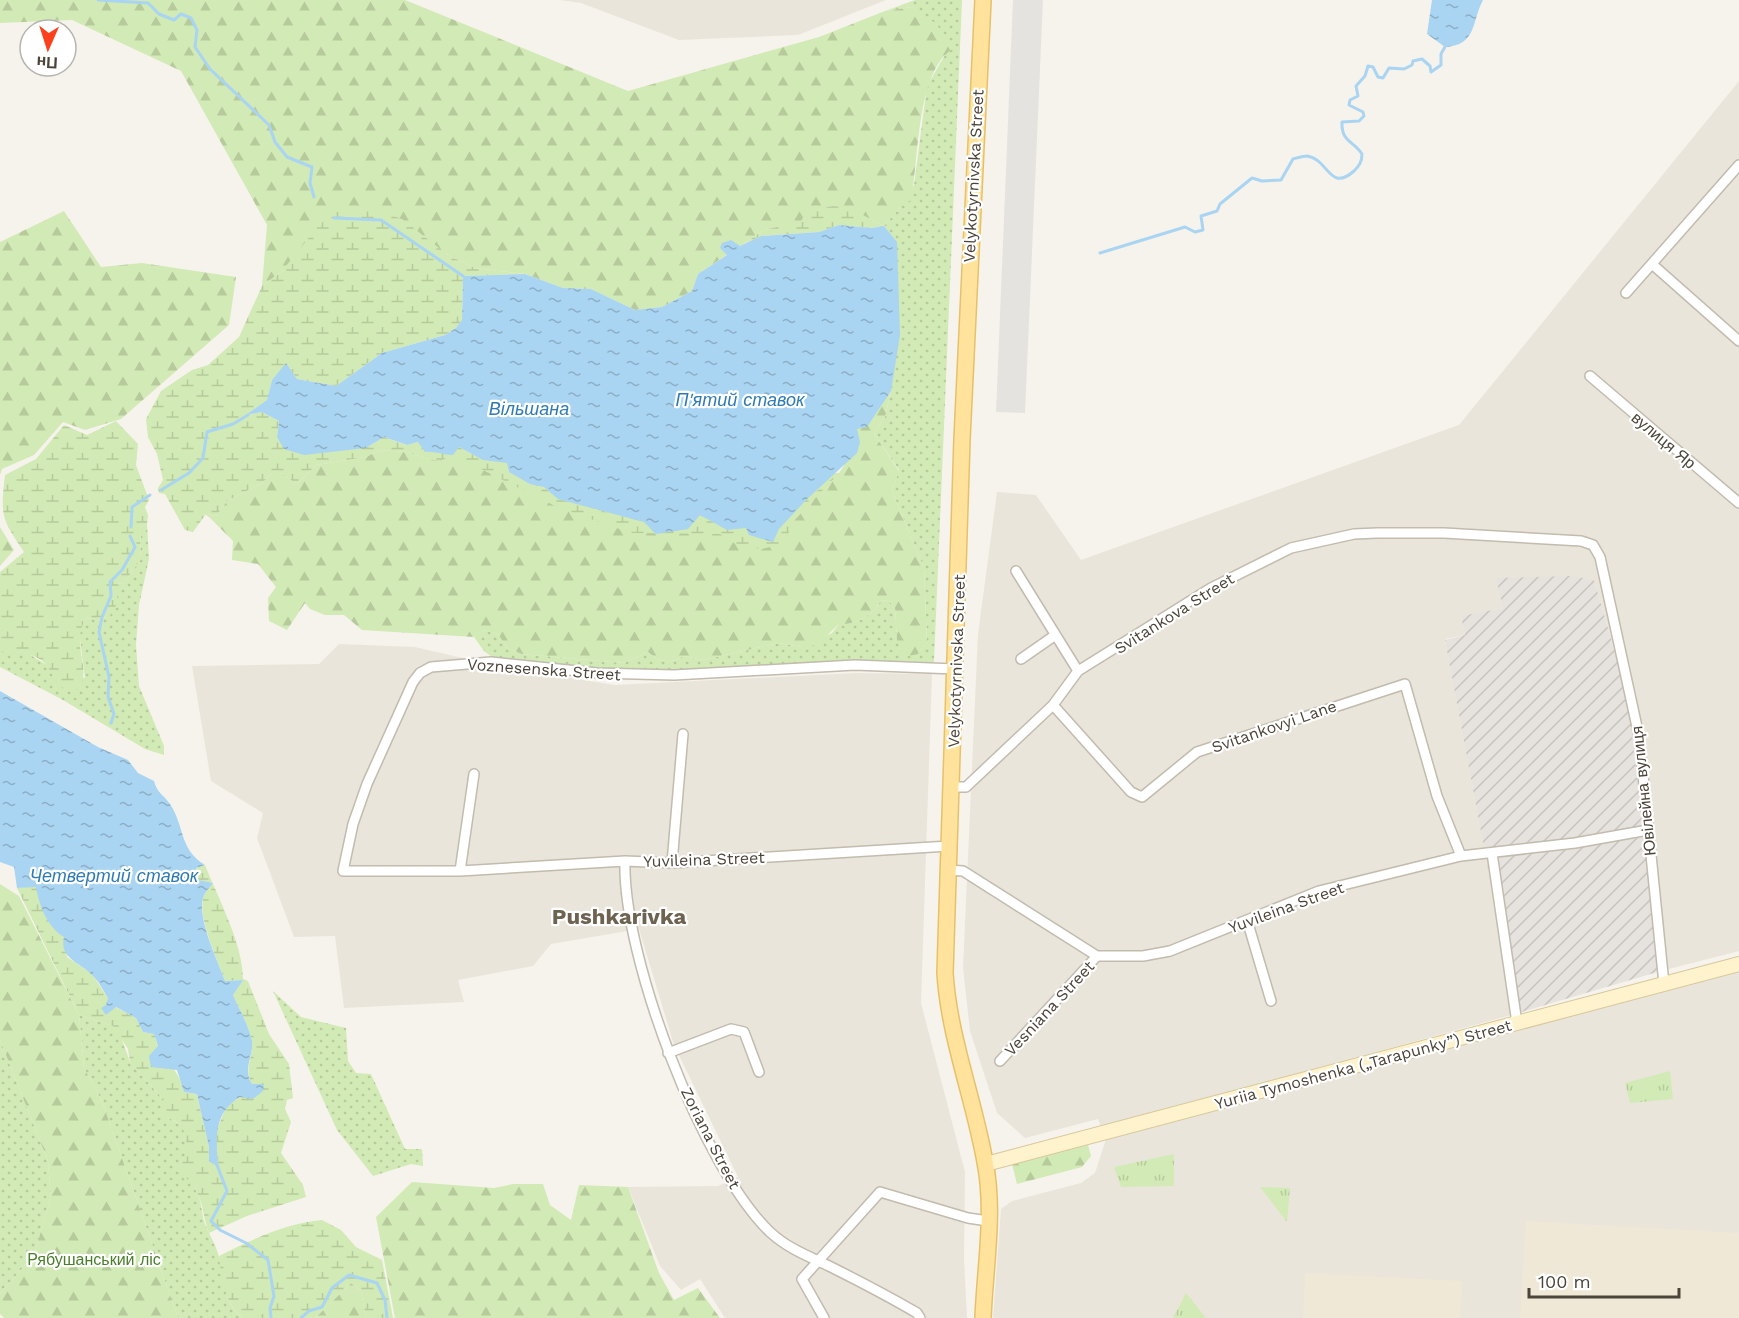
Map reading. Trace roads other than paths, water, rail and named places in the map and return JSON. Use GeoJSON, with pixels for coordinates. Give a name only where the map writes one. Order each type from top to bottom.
{"type":"FeatureCollection","features":[{"type":"Feature","properties":{"kind":"main road","name":"Velykotyrnivska Street"},"geometry":{"type":"LineString","coordinates":[[983,0],[962,439],[945,942],[946,997],[986,1164],[988,1221],[983,1318]]}},
{"type":"Feature","properties":{"kind":"street"},"geometry":{"type":"LineString","coordinates":[[1626,292],[1737,171]]}},
{"type":"Feature","properties":{"kind":"street"},"geometry":{"type":"LineString","coordinates":[[1652,264],[1739,341]]}},
{"type":"Feature","properties":{"kind":"street","name":"вулиця Яр"},"geometry":{"type":"LineString","coordinates":[[1590,376],[1739,503]]}},
{"type":"Feature","properties":{"kind":"street","name":"Svitankova Street"},"geometry":{"type":"LineString","coordinates":[[951,787],[966,788],[1053,705],[1078,671],[1211,588],[1291,548],[1354,534],[1377,533],[1444,532],[1581,541]]}},
{"type":"Feature","properties":{"kind":"street","name":"Ювілейна вулиця"},"geometry":{"type":"LineString","coordinates":[[1581,541],[1593,544],[1600,557],[1610,613],[1620,642],[1639,736],[1664,984]]}},
{"type":"Feature","properties":{"kind":"street"},"geometry":{"type":"LineString","coordinates":[[1016,571],[1054,636],[1078,671]]}},
{"type":"Feature","properties":{"kind":"street"},"geometry":{"type":"LineString","coordinates":[[1021,659],[1054,636]]}},
{"type":"Feature","properties":{"kind":"street","name":"Voznesenska Street"},"geometry":{"type":"LineString","coordinates":[[460,871],[343,871],[353,824],[368,784],[413,682],[420,673],[431,667],[490,662],[597,673],[674,675],[855,665],[955,669]]}},
{"type":"Feature","properties":{"kind":"street","name":"Svitankovyi Lane"},"geometry":{"type":"LineString","coordinates":[[1053,705],[1131,792],[1142,796],[1197,752],[1405,684],[1437,796],[1461,856]]}},
{"type":"Feature","properties":{"kind":"street"},"geometry":{"type":"LineString","coordinates":[[672,863],[683,734]]}},
{"type":"Feature","properties":{"kind":"street"},"geometry":{"type":"LineString","coordinates":[[460,871],[474,774]]}},
{"type":"Feature","properties":{"kind":"street","name":"Yuvileina Street"},"geometry":{"type":"LineString","coordinates":[[1097,956],[1152,955],[1170,951],[1319,891],[1461,856],[1575,843],[1648,830]]}},
{"type":"Feature","properties":{"kind":"street","name":"Yuvileina Street"},"geometry":{"type":"LineString","coordinates":[[460,871],[625,861],[672,863],[949,846]]}},
{"type":"Feature","properties":{"kind":"street"},"geometry":{"type":"LineString","coordinates":[[1492,853],[1517,1023]]}},
{"type":"Feature","properties":{"kind":"street","name":"Zoriana Street"},"geometry":{"type":"LineString","coordinates":[[625,861],[624,887],[633,932],[668,1053],[728,1180],[770,1232],[789,1247],[885,1294],[917,1313],[920,1318]]}},
{"type":"Feature","properties":{"kind":"street"},"geometry":{"type":"LineString","coordinates":[[948,870],[963,871],[1097,956]]}},
{"type":"Feature","properties":{"kind":"street"},"geometry":{"type":"LineString","coordinates":[[1247,920],[1271,1001]]}},
{"type":"Feature","properties":{"kind":"street","name":"Vesniana Street"},"geometry":{"type":"LineString","coordinates":[[1000,1061],[1097,956]]}},
{"type":"Feature","properties":{"kind":"street","name":"Yuriia Tymoshenka („Tarapunky”) Street"},"geometry":{"type":"LineString","coordinates":[[986,1164],[1739,964]]}},
{"type":"Feature","properties":{"kind":"street"},"geometry":{"type":"LineString","coordinates":[[668,1053],[731,1029],[739,1029],[744,1032],[759,1072]]}},
{"type":"Feature","properties":{"kind":"street"},"geometry":{"type":"LineString","coordinates":[[824,1318],[802,1279],[880,1192],[968,1218],[988,1221]]}},
{"type":"Feature","properties":{"kind":"water"},"geometry":{"type":"Polygon","coordinates":[[[1432,0],[1483,0],[1471,31],[1463,42],[1445,47],[1427,34],[1432,0]]]}},
{"type":"Feature","properties":{"kind":"water","name":"П'ятий ставок"},"geometry":{"type":"Polygon","coordinates":[[[839,225],[871,228],[884,226],[897,242],[900,335],[891,391],[867,427],[857,429],[860,442],[857,453],[806,500],[779,529],[773,542],[749,535],[746,528],[727,530],[700,515],[688,529],[656,534],[644,522],[558,499],[544,487],[530,484],[509,472],[507,463],[483,460],[459,447],[453,455],[425,452],[418,442],[407,445],[384,437],[366,448],[304,455],[284,449],[277,437],[279,421],[262,412],[246,415],[267,400],[272,380],[286,363],[297,379],[336,386],[382,353],[445,335],[456,328],[462,320],[463,276],[525,274],[563,288],[591,289],[635,310],[662,307],[692,291],[698,274],[727,255],[720,248],[722,243],[731,240],[740,246],[761,236],[819,232],[839,225]]]}},
{"type":"Feature","properties":{"kind":"water","name":"Четвертий ставок"},"geometry":{"type":"Polygon","coordinates":[[[0,691],[98,747],[128,760],[138,773],[154,781],[175,813],[186,845],[205,865],[196,868],[194,879],[213,883],[204,895],[202,904],[205,926],[225,981],[243,980],[233,995],[252,1041],[248,1068],[249,1078],[252,1084],[264,1084],[263,1091],[253,1099],[240,1097],[225,1111],[218,1128],[218,1167],[209,1161],[209,1147],[197,1094],[184,1092],[177,1070],[151,1067],[149,1056],[158,1046],[154,1034],[143,1032],[136,1018],[116,1007],[106,1015],[101,1008],[106,1005],[108,998],[94,976],[67,955],[63,944],[64,937],[53,928],[45,915],[36,887],[17,888],[14,867],[0,862],[0,691]]]}},
{"type":"Feature","properties":{"kind":"waterway"},"geometry":{"type":"LineString","coordinates":[[98,0],[148,3],[159,14],[174,20],[181,14],[191,18],[197,30],[195,47],[210,69],[269,125],[275,142],[287,157],[312,167],[310,183],[314,197]]}},
{"type":"Feature","properties":{"kind":"waterway","name":"Вільшана"},"geometry":{"type":"LineString","coordinates":[[1100,253],[1185,227],[1195,232],[1203,230],[1201,216],[1217,211],[1220,204],[1252,178],[1262,181],[1281,180],[1293,159],[1307,156],[1314,158],[1334,177],[1346,177],[1359,166],[1362,154],[1344,134],[1342,122],[1359,121],[1364,116],[1363,112],[1349,105],[1350,100],[1358,96],[1356,86],[1365,76],[1368,66],[1373,67],[1378,77],[1383,78],[1389,68],[1404,69],[1412,65],[1413,61],[1422,59],[1430,66],[1431,72],[1441,65],[1441,54],[1446,45]]}},
{"type":"Feature","properties":{"kind":"waterway"},"geometry":{"type":"LineString","coordinates":[[334,218],[381,220],[463,276]]}},
{"type":"Feature","properties":{"kind":"waterway","name":"Вільшана"},"geometry":{"type":"LineString","coordinates":[[161,490],[189,473],[203,458],[207,432],[233,424],[248,415]]}},
{"type":"Feature","properties":{"kind":"waterway","name":"Вільшана"},"geometry":{"type":"LineString","coordinates":[[131,527],[132,507],[150,495]]}},
{"type":"Feature","properties":{"kind":"waterway","name":"Вільшана"},"geometry":{"type":"LineString","coordinates":[[111,723],[114,714],[108,697],[109,677],[99,632],[102,617],[111,596],[110,582],[122,570],[135,547],[130,536]]}},
{"type":"Feature","properties":{"kind":"waterway"},"geometry":{"type":"LineString","coordinates":[[217,1165],[227,1191],[211,1221],[220,1230],[246,1243],[268,1260],[274,1296],[270,1308],[271,1318]]}},
{"type":"Feature","properties":{"kind":"waterway"},"geometry":{"type":"LineString","coordinates":[[301,1318],[309,1311],[322,1307],[332,1288],[349,1275],[377,1283],[385,1300],[387,1318]]}},
{"type":"Feature","properties":{"kind":"district","name":"Pushkarivka"},"geometry":{"type":"Point","coordinates":[619,916]}},
{"type":"Feature","properties":{"kind":"park label","name":"Рябушанський ліс"},"geometry":{"type":"Point","coordinates":[94,1259]}}]}
